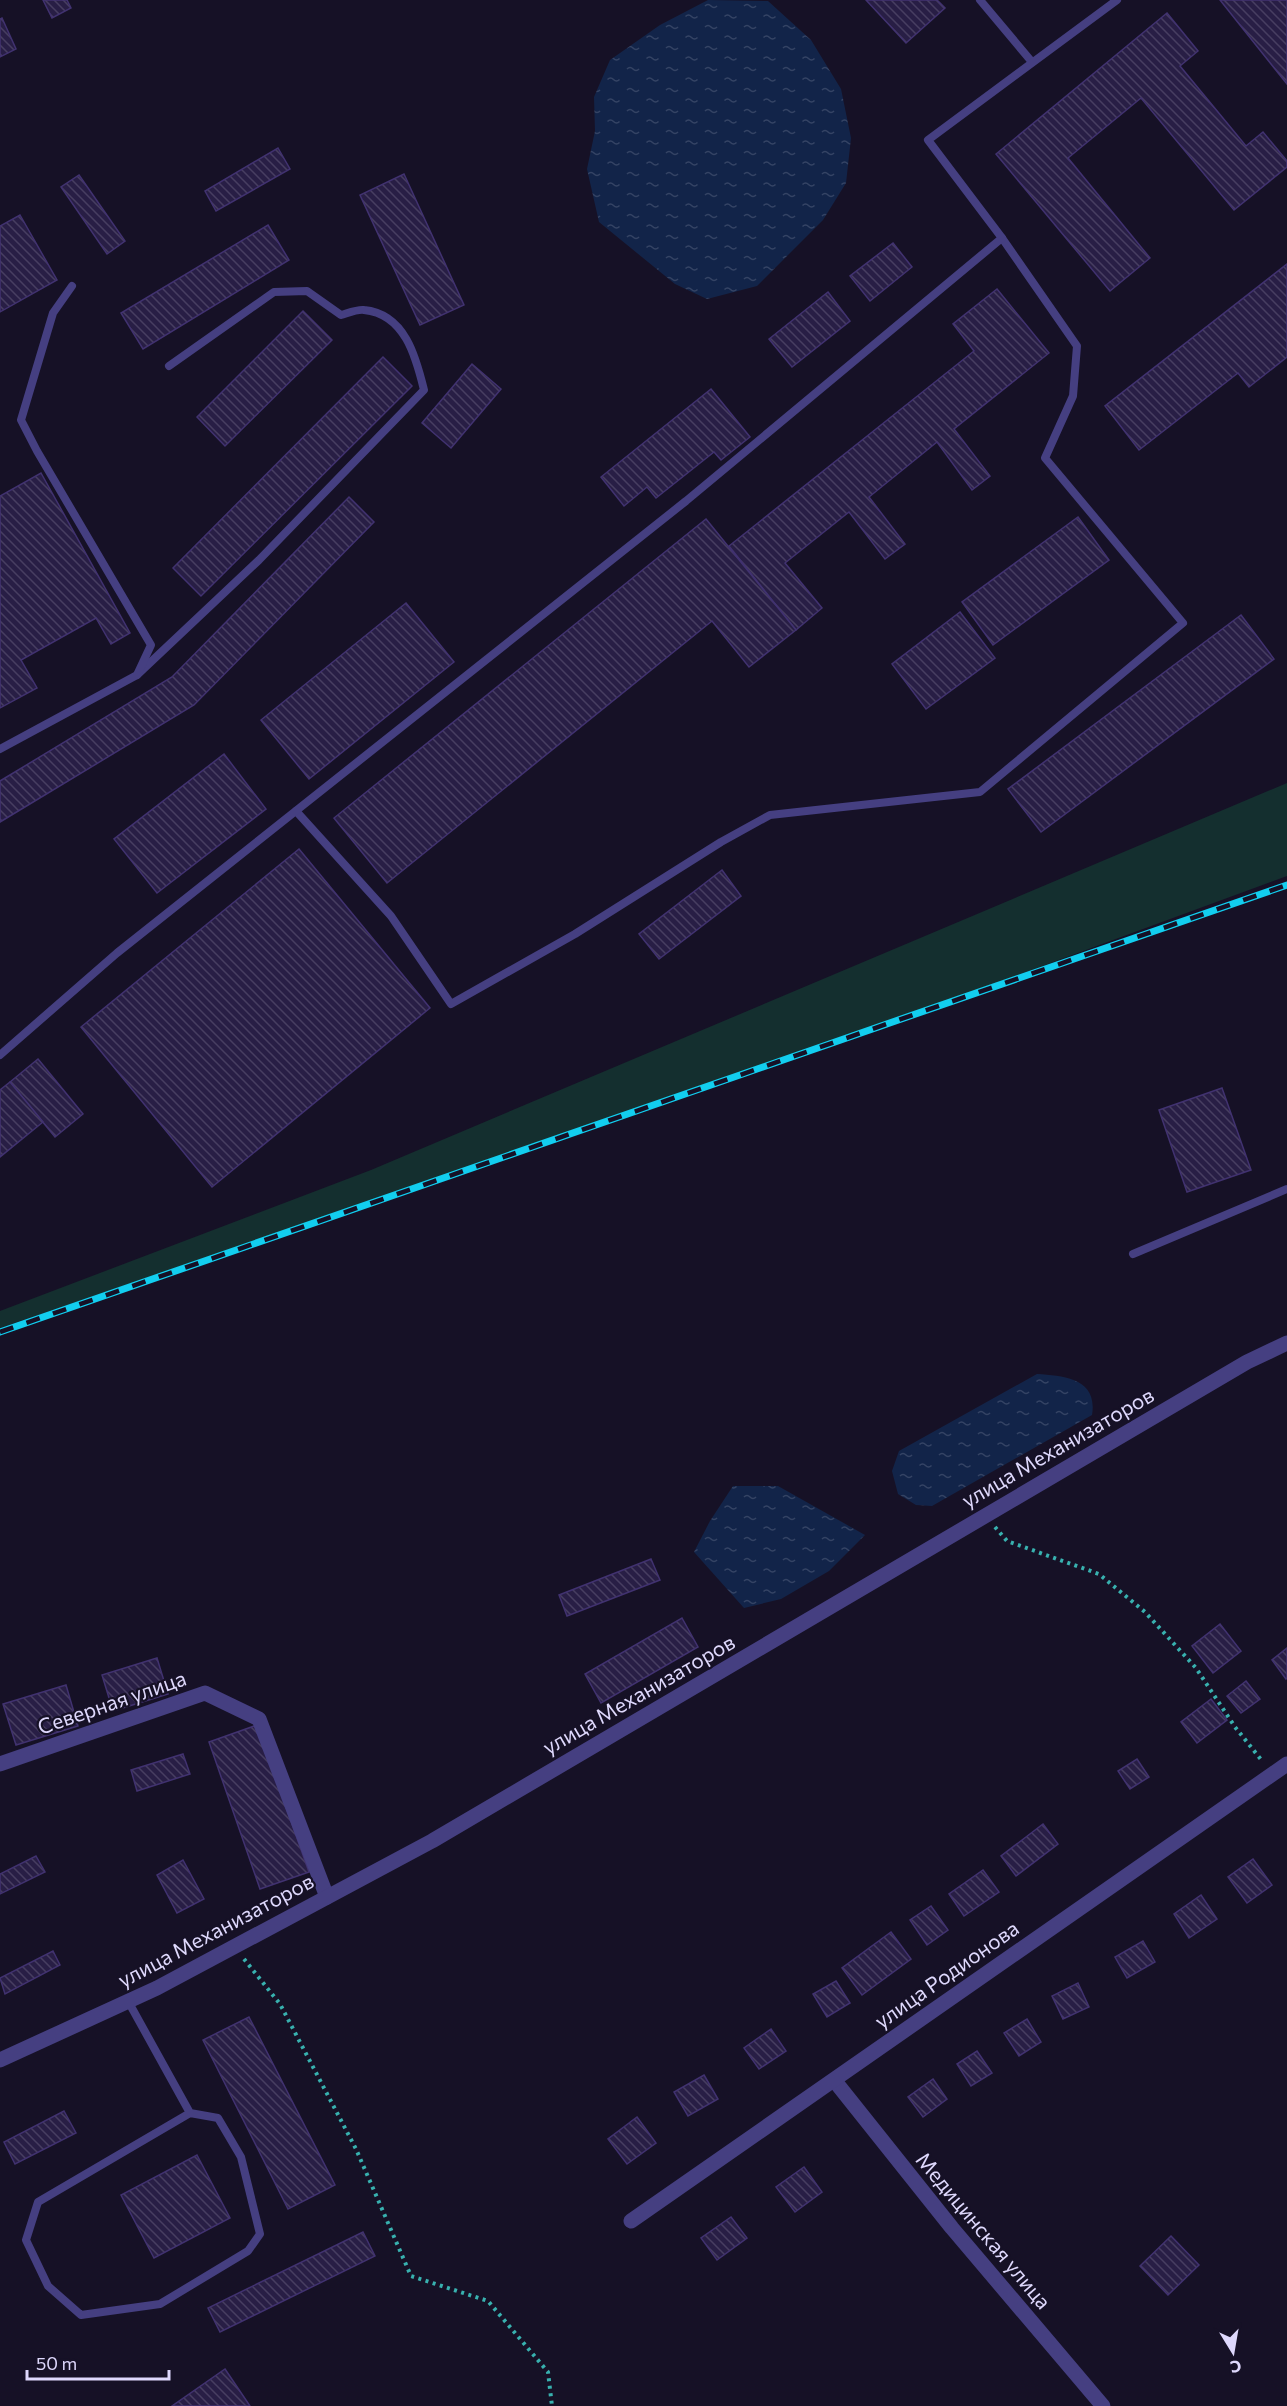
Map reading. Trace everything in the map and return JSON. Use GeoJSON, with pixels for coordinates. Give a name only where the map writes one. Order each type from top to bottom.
{"type":"FeatureCollection","features":[{"type":"Feature","properties":{"kind":"street","name":"улица Механизаторов"},"geometry":{"type":"LineString","coordinates":[[0,2060],[128,2001],[432,1841],[1247,1362],[1287,1343]]}},
{"type":"Feature","properties":{"kind":"street","name":"Северная улица"},"geometry":{"type":"LineString","coordinates":[[0,1764],[205,1693],[259,1719],[327,1897]]}},
{"type":"Feature","properties":{"kind":"street","name":"улица Родионова"},"geometry":{"type":"LineString","coordinates":[[631,2221],[1287,1764]]}},
{"type":"Feature","properties":{"kind":"street","name":"Медицинская улица"},"geometry":{"type":"LineString","coordinates":[[834,2080],[952,2228],[1103,2406]]}},
{"type":"Feature","properties":{"kind":"lane"},"geometry":{"type":"LineString","coordinates":[[980,0],[1032,62]]}},
{"type":"Feature","properties":{"kind":"lane"},"geometry":{"type":"LineString","coordinates":[[296,811],[391,916],[451,1004],[575,934],[721,842],[770,815],[980,792],[1183,623],[1045,458],[1073,396],[1077,346],[1002,238],[927,140],[1117,0]]}},
{"type":"Feature","properties":{"kind":"lane"},"geometry":{"type":"LineString","coordinates":[[0,1055],[117,953],[686,501],[1002,238]]}},
{"type":"Feature","properties":{"kind":"lane"},"geometry":{"type":"LineString","coordinates":[[72,286],[53,313],[21,420],[151,645],[137,675]]}},
{"type":"Feature","properties":{"kind":"lane"},"geometry":{"type":"LineString","coordinates":[[0,749],[137,675],[259,560],[424,390],[413,349],[392,320],[364,310],[342,315],[307,291],[274,292],[169,366]]}},
{"type":"Feature","properties":{"kind":"lane"},"geometry":{"type":"LineString","coordinates":[[1133,1254],[1287,1189]]}},
{"type":"Feature","properties":{"kind":"lane"},"geometry":{"type":"LineString","coordinates":[[128,2001],[190,2113]]}},
{"type":"Feature","properties":{"kind":"lane"},"geometry":{"type":"LineString","coordinates":[[190,2113],[218,2118],[241,2157],[260,2234],[248,2251],[160,2304],[81,2315],[48,2286],[26,2240],[38,2202],[190,2113]]}},
{"type":"Feature","properties":{"kind":"path"},"geometry":{"type":"LineString","coordinates":[[985,1516],[1007,1540],[1099,1574],[1145,1612],[1196,1668],[1235,1727],[1273,1775]]}},
{"type":"Feature","properties":{"kind":"path"},"geometry":{"type":"LineString","coordinates":[[234,1946],[280,2004],[356,2149],[411,2276],[488,2301],[548,2372],[552,2406]]}},
{"type":"Feature","properties":{"kind":"green space"},"geometry":{"type":"Polygon","coordinates":[[[1287,783],[1287,876],[852,1036],[0,1328],[0,1311],[371,1170],[1287,783]]]}},
{"type":"Feature","properties":{"kind":"water"},"geometry":{"type":"Polygon","coordinates":[[[708,0],[768,1],[811,40],[841,89],[851,138],[846,183],[823,220],[757,286],[707,299],[675,284],[599,222],[587,169],[595,131],[594,97],[610,60],[660,25],[708,0]]]}},
{"type":"Feature","properties":{"kind":"water"},"geometry":{"type":"Polygon","coordinates":[[[1037,1374],[1068,1378],[1084,1386],[1090,1393],[1092,1415],[932,1506],[916,1505],[898,1494],[892,1471],[899,1451],[1037,1374]]]}},
{"type":"Feature","properties":{"kind":"water"},"geometry":{"type":"Polygon","coordinates":[[[733,1486],[778,1486],[865,1535],[829,1571],[781,1599],[744,1608],[694,1552],[710,1521],[733,1486]]]}},
{"type":"Feature","properties":{"kind":"building"},"geometry":{"type":"Polygon","coordinates":[[[43,0],[67,0],[71,8],[52,18],[43,0]]]}},
{"type":"Feature","properties":{"kind":"building"},"geometry":{"type":"Polygon","coordinates":[[[866,0],[937,0],[945,8],[906,43],[866,0]]]}},
{"type":"Feature","properties":{"kind":"building"},"geometry":{"type":"Polygon","coordinates":[[[1220,0],[1287,0],[1287,84],[1220,0]]]}},
{"type":"Feature","properties":{"kind":"building"},"geometry":{"type":"Polygon","coordinates":[[[1167,13],[1198,51],[1180,66],[1246,146],[1263,132],[1287,161],[1287,167],[1234,210],[1141,98],[1068,158],[1150,258],[1110,291],[996,154],[1167,13]]]}},
{"type":"Feature","properties":{"kind":"building"},"geometry":{"type":"Polygon","coordinates":[[[2,18],[16,49],[0,57],[0,19],[2,18]]]}},
{"type":"Feature","properties":{"kind":"building"},"geometry":{"type":"Polygon","coordinates":[[[278,148],[290,169],[216,211],[205,191],[278,148]]]}},
{"type":"Feature","properties":{"kind":"building"},"geometry":{"type":"Polygon","coordinates":[[[404,174],[464,305],[420,325],[360,195],[404,174]]]}},
{"type":"Feature","properties":{"kind":"building"},"geometry":{"type":"Polygon","coordinates":[[[79,175],[125,241],[107,254],[61,187],[79,175]]]}},
{"type":"Feature","properties":{"kind":"building"},"geometry":{"type":"Polygon","coordinates":[[[20,215],[57,280],[0,312],[0,226],[20,215]]]}},
{"type":"Feature","properties":{"kind":"building"},"geometry":{"type":"Polygon","coordinates":[[[268,225],[289,260],[143,349],[121,313],[268,225]]]}},
{"type":"Feature","properties":{"kind":"building"},"geometry":{"type":"Polygon","coordinates":[[[893,243],[912,267],[870,301],[850,276],[893,243]]]}},
{"type":"Feature","properties":{"kind":"building"},"geometry":{"type":"Polygon","coordinates":[[[1287,264],[1287,357],[1249,387],[1238,373],[1139,450],[1105,406],[1287,264]]]}},
{"type":"Feature","properties":{"kind":"building"},"geometry":{"type":"Polygon","coordinates":[[[997,289],[1049,353],[954,429],[990,476],[972,490],[937,442],[869,497],[905,544],[885,559],[849,512],[785,563],[822,608],[796,630],[729,546],[974,351],[953,324],[997,289]]]}},
{"type":"Feature","properties":{"kind":"building"},"geometry":{"type":"Polygon","coordinates":[[[828,292],[850,321],[792,367],[769,339],[828,292]]]}},
{"type":"Feature","properties":{"kind":"building"},"geometry":{"type":"Polygon","coordinates":[[[303,311],[332,340],[225,446],[197,417],[303,311]]]}},
{"type":"Feature","properties":{"kind":"building"},"geometry":{"type":"Polygon","coordinates":[[[383,357],[412,386],[201,596],[173,568],[383,357]]]}},
{"type":"Feature","properties":{"kind":"building"},"geometry":{"type":"Polygon","coordinates":[[[472,364],[501,389],[451,448],[422,423],[472,364]]]}},
{"type":"Feature","properties":{"kind":"building"},"geometry":{"type":"Polygon","coordinates":[[[711,389],[750,437],[721,460],[714,452],[656,498],[647,487],[624,506],[601,477],[711,389]]]}},
{"type":"Feature","properties":{"kind":"building"},"geometry":{"type":"Polygon","coordinates":[[[41,473],[130,633],[111,644],[96,618],[21,660],[37,688],[0,708],[0,496],[41,473]]]}},
{"type":"Feature","properties":{"kind":"building"},"geometry":{"type":"Polygon","coordinates":[[[349,497],[374,522],[194,705],[0,822],[0,781],[172,677],[349,497]]]}},
{"type":"Feature","properties":{"kind":"building"},"geometry":{"type":"Polygon","coordinates":[[[1078,517],[1109,560],[993,645],[962,602],[1078,517]]]}},
{"type":"Feature","properties":{"kind":"building"},"geometry":{"type":"Polygon","coordinates":[[[706,519],[796,630],[749,667],[712,621],[387,883],[334,818],[706,519]]]}},
{"type":"Feature","properties":{"kind":"building"},"geometry":{"type":"Polygon","coordinates":[[[406,603],[454,662],[309,779],[261,720],[406,603]]]}},
{"type":"Feature","properties":{"kind":"building"},"geometry":{"type":"Polygon","coordinates":[[[960,612],[995,658],[926,709],[892,664],[960,612]]]}},
{"type":"Feature","properties":{"kind":"building"},"geometry":{"type":"Polygon","coordinates":[[[1241,615],[1274,659],[1041,832],[1008,789],[1241,615]]]}},
{"type":"Feature","properties":{"kind":"building"},"geometry":{"type":"Polygon","coordinates":[[[224,754],[266,809],[157,893],[114,839],[224,754]]]}},
{"type":"Feature","properties":{"kind":"building"},"geometry":{"type":"Polygon","coordinates":[[[299,849],[430,1008],[212,1187],[81,1027],[299,849]]]}},
{"type":"Feature","properties":{"kind":"building"},"geometry":{"type":"Polygon","coordinates":[[[722,870],[741,896],[659,959],[639,934],[722,870]]]}},
{"type":"Feature","properties":{"kind":"building"},"geometry":{"type":"Polygon","coordinates":[[[38,1059],[83,1114],[55,1137],[10,1082],[38,1059]]]}},
{"type":"Feature","properties":{"kind":"building"},"geometry":{"type":"Polygon","coordinates":[[[10,1082],[43,1122],[0,1157],[0,1090],[10,1082]]]}},
{"type":"Feature","properties":{"kind":"building"},"geometry":{"type":"Polygon","coordinates":[[[1222,1088],[1251,1170],[1187,1192],[1159,1110],[1222,1088]]]}},
{"type":"Feature","properties":{"kind":"building"},"geometry":{"type":"Polygon","coordinates":[[[651,1559],[660,1580],[567,1616],[559,1595],[651,1559]]]}},
{"type":"Feature","properties":{"kind":"building"},"geometry":{"type":"Polygon","coordinates":[[[682,1618],[698,1647],[601,1703],[585,1674],[682,1618]]]}},
{"type":"Feature","properties":{"kind":"building"},"geometry":{"type":"Polygon","coordinates":[[[1220,1624],[1241,1651],[1213,1673],[1192,1646],[1220,1624]]]}},
{"type":"Feature","properties":{"kind":"building"},"geometry":{"type":"Polygon","coordinates":[[[1287,1648],[1287,1678],[1286,1679],[1272,1660],[1287,1648]]]}},
{"type":"Feature","properties":{"kind":"building"},"geometry":{"type":"Polygon","coordinates":[[[157,1658],[168,1694],[113,1711],[102,1675],[157,1658]]]}},
{"type":"Feature","properties":{"kind":"building"},"geometry":{"type":"Polygon","coordinates":[[[1246,1681],[1260,1699],[1241,1713],[1227,1696],[1246,1681]]]}},
{"type":"Feature","properties":{"kind":"building"},"geometry":{"type":"Polygon","coordinates":[[[66,1685],[78,1726],[16,1745],[3,1704],[66,1685]]]}},
{"type":"Feature","properties":{"kind":"building"},"geometry":{"type":"Polygon","coordinates":[[[1211,1699],[1227,1720],[1197,1743],[1181,1722],[1211,1699]]]}},
{"type":"Feature","properties":{"kind":"building"},"geometry":{"type":"Polygon","coordinates":[[[257,1725],[309,1872],[260,1889],[209,1742],[257,1725]]]}},
{"type":"Feature","properties":{"kind":"building"},"geometry":{"type":"Polygon","coordinates":[[[183,1754],[190,1774],[137,1791],[131,1770],[183,1754]]]}},
{"type":"Feature","properties":{"kind":"building"},"geometry":{"type":"Polygon","coordinates":[[[1137,1759],[1149,1777],[1130,1789],[1118,1771],[1137,1759]]]}},
{"type":"Feature","properties":{"kind":"building"},"geometry":{"type":"Polygon","coordinates":[[[1043,1824],[1058,1844],[1016,1876],[1001,1856],[1043,1824]]]}},
{"type":"Feature","properties":{"kind":"building"},"geometry":{"type":"Polygon","coordinates":[[[36,1856],[45,1872],[0,1894],[0,1874],[36,1856]]]}},
{"type":"Feature","properties":{"kind":"building"},"geometry":{"type":"Polygon","coordinates":[[[1253,1859],[1272,1885],[1247,1903],[1228,1877],[1253,1859]]]}},
{"type":"Feature","properties":{"kind":"building"},"geometry":{"type":"Polygon","coordinates":[[[183,1860],[204,1899],[177,1913],[157,1875],[183,1860]]]}},
{"type":"Feature","properties":{"kind":"building"},"geometry":{"type":"Polygon","coordinates":[[[983,1870],[999,1892],[964,1916],[949,1894],[983,1870]]]}},
{"type":"Feature","properties":{"kind":"building"},"geometry":{"type":"Polygon","coordinates":[[[1201,1895],[1217,1919],[1189,1938],[1174,1914],[1201,1895]]]}},
{"type":"Feature","properties":{"kind":"building"},"geometry":{"type":"Polygon","coordinates":[[[931,1906],[948,1930],[927,1945],[910,1920],[931,1906]]]}},
{"type":"Feature","properties":{"kind":"building"},"geometry":{"type":"Polygon","coordinates":[[[891,1932],[911,1959],[862,1995],[842,1968],[891,1932]]]}},
{"type":"Feature","properties":{"kind":"building"},"geometry":{"type":"Polygon","coordinates":[[[1143,1941],[1155,1962],[1127,1978],[1115,1957],[1143,1941]]]}},
{"type":"Feature","properties":{"kind":"building"},"geometry":{"type":"Polygon","coordinates":[[[53,1951],[60,1965],[5,1994],[0,1978],[53,1951]]]}},
{"type":"Feature","properties":{"kind":"building"},"geometry":{"type":"Polygon","coordinates":[[[836,1981],[850,2003],[827,2017],[813,1994],[836,1981]]]}},
{"type":"Feature","properties":{"kind":"building"},"geometry":{"type":"Polygon","coordinates":[[[1078,1983],[1089,2007],[1063,2019],[1052,1996],[1078,1983]]]}},
{"type":"Feature","properties":{"kind":"building"},"geometry":{"type":"Polygon","coordinates":[[[249,2017],[335,2185],[288,2209],[203,2040],[249,2017]]]}},
{"type":"Feature","properties":{"kind":"building"},"geometry":{"type":"Polygon","coordinates":[[[1027,2019],[1041,2042],[1019,2056],[1004,2033],[1027,2019]]]}},
{"type":"Feature","properties":{"kind":"building"},"geometry":{"type":"Polygon","coordinates":[[[771,2029],[786,2051],[759,2069],[744,2048],[771,2029]]]}},
{"type":"Feature","properties":{"kind":"building"},"geometry":{"type":"Polygon","coordinates":[[[977,2051],[992,2073],[971,2086],[957,2064],[977,2051]]]}},
{"type":"Feature","properties":{"kind":"building"},"geometry":{"type":"Polygon","coordinates":[[[704,2075],[718,2099],[688,2116],[674,2092],[704,2075]]]}},
{"type":"Feature","properties":{"kind":"building"},"geometry":{"type":"Polygon","coordinates":[[[933,2079],[947,2099],[923,2117],[908,2097],[933,2079]]]}},
{"type":"Feature","properties":{"kind":"building"},"geometry":{"type":"Polygon","coordinates":[[[64,2111],[76,2133],[15,2164],[4,2142],[64,2111]]]}},
{"type":"Feature","properties":{"kind":"building"},"geometry":{"type":"Polygon","coordinates":[[[637,2117],[656,2143],[627,2164],[608,2139],[637,2117]]]}},
{"type":"Feature","properties":{"kind":"building"},"geometry":{"type":"Polygon","coordinates":[[[197,2155],[230,2218],[154,2258],[121,2195],[197,2155]]]}},
{"type":"Feature","properties":{"kind":"building"},"geometry":{"type":"Polygon","coordinates":[[[804,2167],[822,2192],[795,2212],[776,2187],[804,2167]]]}},
{"type":"Feature","properties":{"kind":"building"},"geometry":{"type":"Polygon","coordinates":[[[731,2217],[747,2238],[717,2260],[701,2238],[731,2217]]]}},
{"type":"Feature","properties":{"kind":"building"},"geometry":{"type":"Polygon","coordinates":[[[363,2232],[375,2256],[220,2332],[208,2308],[363,2232]]]}},
{"type":"Feature","properties":{"kind":"building"},"geometry":{"type":"Polygon","coordinates":[[[1171,2236],[1199,2265],[1168,2295],[1140,2266],[1171,2236]]]}},
{"type":"Feature","properties":{"kind":"building"},"geometry":{"type":"Polygon","coordinates":[[[225,2369],[250,2406],[172,2406],[225,2369]]]}},
{"type":"Feature","properties":{"kind":"railway"},"geometry":{"type":"LineString","coordinates":[[0,1332],[1287,885]]}}]}
